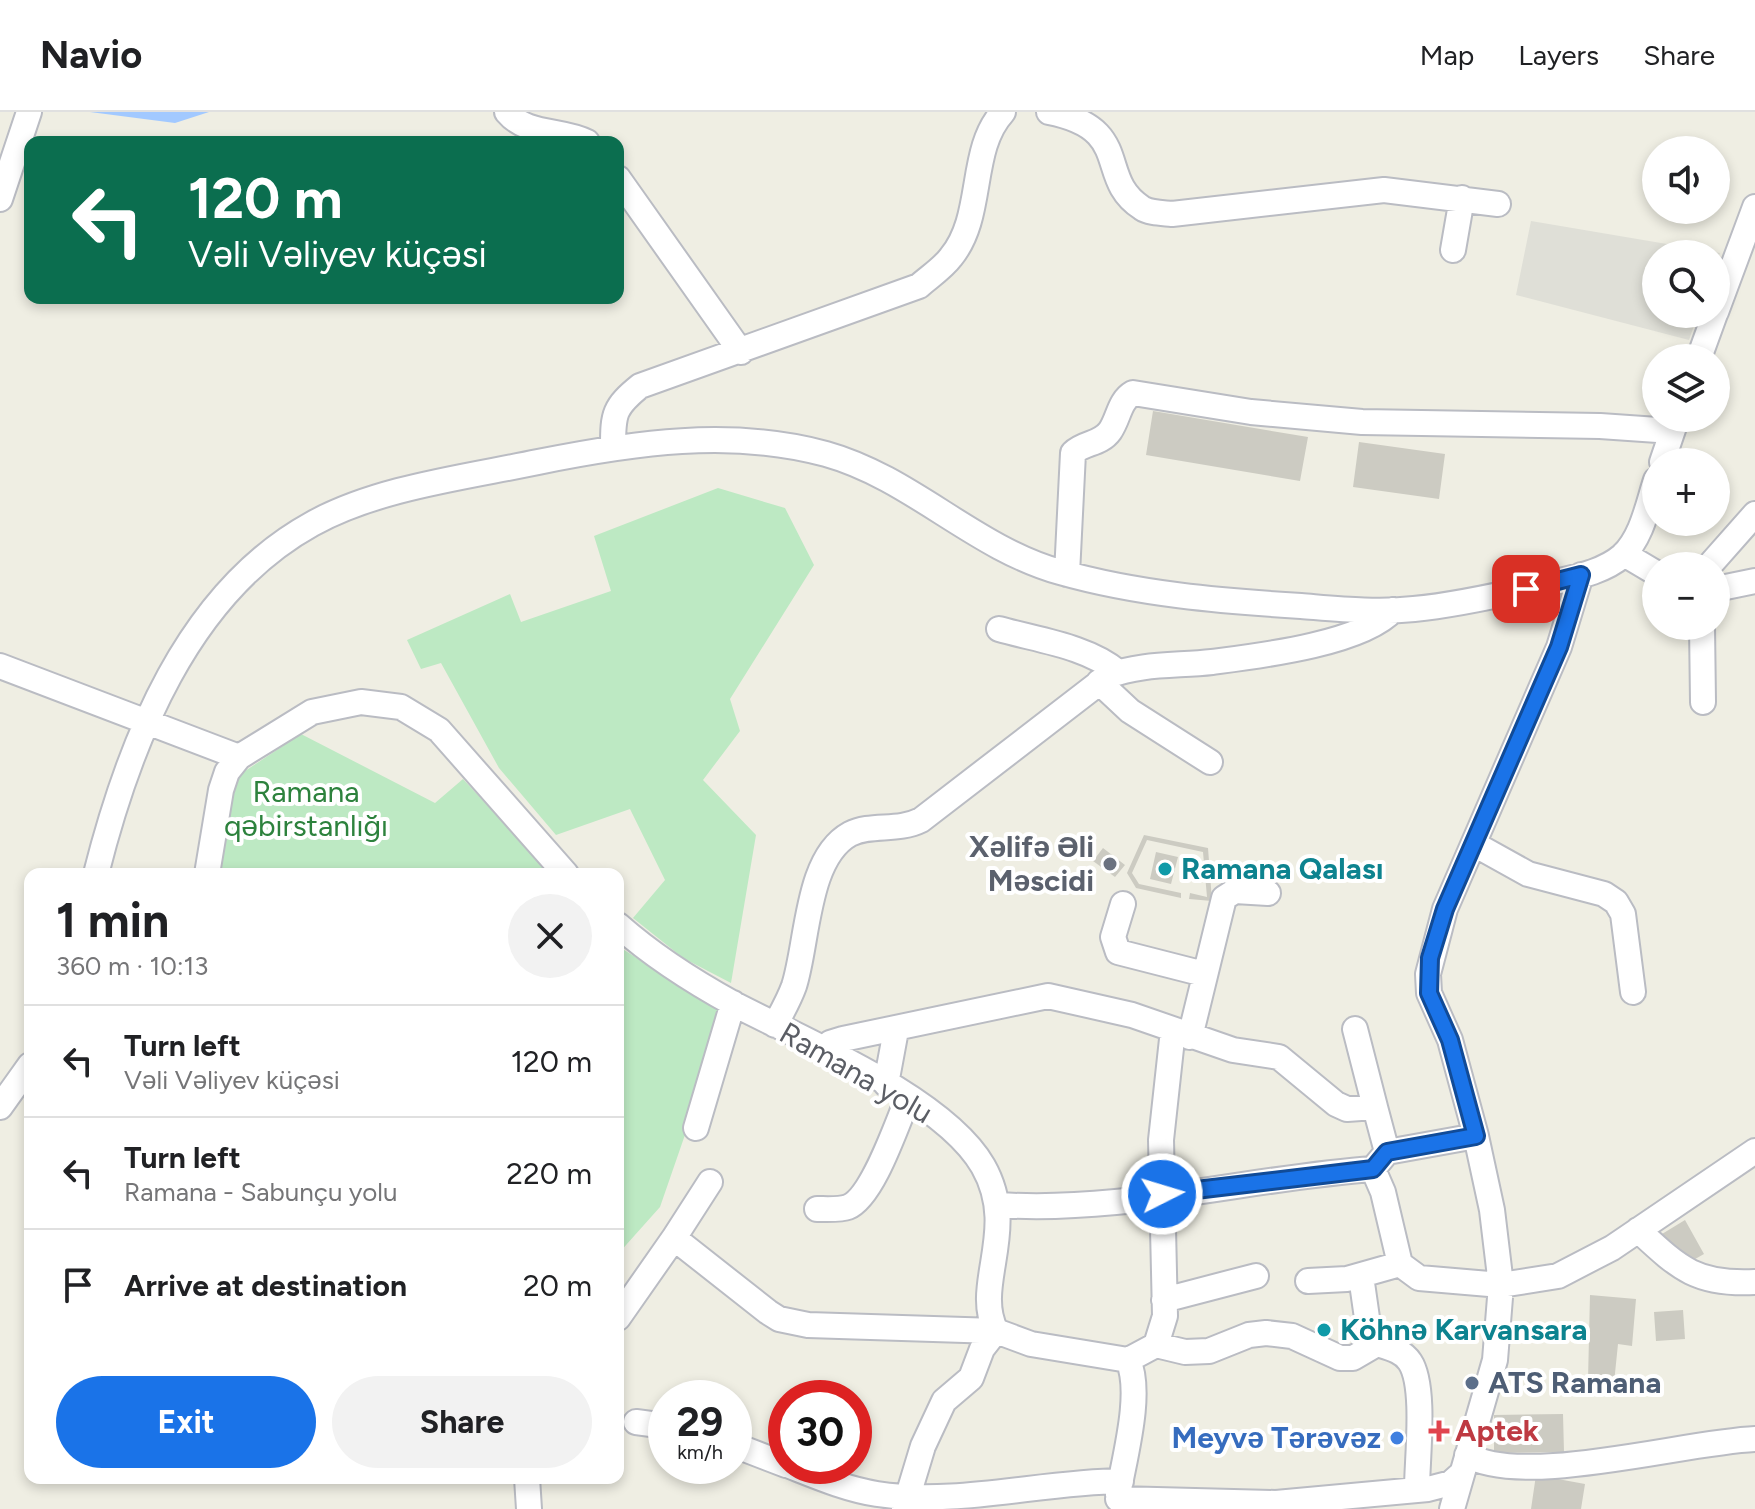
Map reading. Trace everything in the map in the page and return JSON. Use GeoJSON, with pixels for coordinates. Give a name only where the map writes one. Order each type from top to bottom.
{"type":"FeatureCollection","features":[{"type":"Feature","properties":{"kind":"street"},"geometry":{"type":"LineString","coordinates":[[0,199],[29,112]]}},
{"type":"Feature","properties":{"kind":"street"},"geometry":{"type":"LineString","coordinates":[[507,112],[542,132],[574,136]]}},
{"type":"Feature","properties":{"kind":"street"},"geometry":{"type":"LineString","coordinates":[[613,446],[613,416],[624,399],[640,386],[919,286],[952,256],[971,217],[990,126],[1003,112]]}},
{"type":"Feature","properties":{"kind":"street"},"geometry":{"type":"LineString","coordinates":[[1049,112],[1077,118],[1103,136],[1128,196],[1144,210],[1172,214],[1384,190],[1498,204]]}},
{"type":"Feature","properties":{"kind":"street"},"geometry":{"type":"LineString","coordinates":[[624,186],[741,352]]}},
{"type":"Feature","properties":{"kind":"street"},"geometry":{"type":"LineString","coordinates":[[1453,250],[1462,198]]}},
{"type":"Feature","properties":{"kind":"street"},"geometry":{"type":"LineString","coordinates":[[1730,275],[1755,207]]}},
{"type":"Feature","properties":{"kind":"street"},"geometry":{"type":"LineString","coordinates":[[1067,574],[1073,453],[1079,447],[1102,439],[1111,430],[1126,397],[1133,393],[1251,412],[1347,421],[1642,425]]}},
{"type":"Feature","properties":{"kind":"street"},"geometry":{"type":"LineString","coordinates":[[98,868],[116,800],[145,722],[176,668],[238,580],[276,547],[315,522],[363,503],[454,479],[613,446],[708,440],[822,453],[887,478],[1000,548],[1067,574],[1218,599],[1393,610],[1436,606],[1581,575],[1624,554],[1635,539],[1642,519]]}},
{"type":"Feature","properties":{"kind":"street"},"geometry":{"type":"LineString","coordinates":[[1721,552],[1755,514]]}},
{"type":"Feature","properties":{"kind":"street"},"geometry":{"type":"LineString","coordinates":[[1624,554],[1642,565]]}},
{"type":"Feature","properties":{"kind":"street"},"geometry":{"type":"LineString","coordinates":[[1446,1476],[1495,1360],[1501,1285],[1492,1210],[1476,1136],[1450,1040],[1428,984],[1440,923],[1559,647],[1581,575]]}},
{"type":"Feature","properties":{"kind":"street"},"geometry":{"type":"LineString","coordinates":[[1730,586],[1755,581]]}},
{"type":"Feature","properties":{"kind":"street"},"geometry":{"type":"LineString","coordinates":[[775,1025],[795,983],[822,863],[837,844],[864,829],[904,829],[921,820],[1109,677],[1305,645],[1360,632],[1377,624],[1393,610]]}},
{"type":"Feature","properties":{"kind":"street"},"geometry":{"type":"LineString","coordinates":[[999,629],[1088,654],[1109,677],[1130,711],[1210,762]]}},
{"type":"Feature","properties":{"kind":"street"},"geometry":{"type":"LineString","coordinates":[[1702,640],[1703,702]]}},
{"type":"Feature","properties":{"kind":"street"},"geometry":{"type":"LineString","coordinates":[[0,666],[239,757]]}},
{"type":"Feature","properties":{"kind":"street"},"geometry":{"type":"LineString","coordinates":[[208,868],[221,790],[227,772],[239,757],[312,712],[361,702],[401,707],[439,730],[561,868]]}},
{"type":"Feature","properties":{"kind":"street"},"geometry":{"type":"LineString","coordinates":[[1474,844],[1528,874],[1604,894],[1616,902],[1623,914],[1633,992]]}},
{"type":"Feature","properties":{"kind":"street"},"geometry":{"type":"LineString","coordinates":[[674,1238],[779,1319],[808,1325],[996,1331],[1031,1344],[1128,1360],[1156,1345],[1163,1330],[1164,1300],[1163,1116],[1182,1034],[1204,974],[1228,892],[1268,893]]}},
{"type":"Feature","properties":{"kind":"street"},"geometry":{"type":"LineString","coordinates":[[1123,904],[1113,937],[1118,952],[1204,974]]}},
{"type":"Feature","properties":{"kind":"street","name":"Ramana yolu"},"geometry":{"type":"LineString","coordinates":[[624,930],[664,962],[733,1003],[886,1084],[969,1146],[991,1181],[999,1205],[998,1240],[989,1305],[996,1331]]}},
{"type":"Feature","properties":{"kind":"street"},"geometry":{"type":"LineString","coordinates":[[823,1050],[830,1043],[1031,997],[1048,996],[1132,1015],[1233,1050],[1279,1057],[1336,1104],[1347,1109],[1375,1107]]}},
{"type":"Feature","properties":{"kind":"street"},"geometry":{"type":"LineString","coordinates":[[696,1128],[733,1003]]}},
{"type":"Feature","properties":{"kind":"street"},"geometry":{"type":"LineString","coordinates":[[1355,1029],[1375,1107],[1383,1192],[1400,1264],[1419,1278],[1501,1285],[1543,1281],[1572,1271],[1755,1151]]}},
{"type":"Feature","properties":{"kind":"street"},"geometry":{"type":"LineString","coordinates":[[886,1084],[896,1030]]}},
{"type":"Feature","properties":{"kind":"street"},"geometry":{"type":"LineString","coordinates":[[0,1107],[24,1076]]}},
{"type":"Feature","properties":{"kind":"street"},"geometry":{"type":"LineString","coordinates":[[817,1209],[848,1207],[859,1198],[877,1170],[908,1098]]}},
{"type":"Feature","properties":{"kind":"street"},"geometry":{"type":"LineString","coordinates":[[999,1205],[1051,1208],[1162,1194],[1380,1161],[1476,1136]]}},
{"type":"Feature","properties":{"kind":"street"},"geometry":{"type":"LineString","coordinates":[[624,1309],[710,1182]]}},
{"type":"Feature","properties":{"kind":"street"},"geometry":{"type":"LineString","coordinates":[[1638,1230],[1683,1271],[1703,1279],[1755,1282]]}},
{"type":"Feature","properties":{"kind":"street"},"geometry":{"type":"LineString","coordinates":[[1308,1281],[1361,1276],[1400,1264]]}},
{"type":"Feature","properties":{"kind":"street"},"geometry":{"type":"LineString","coordinates":[[1164,1300],[1256,1276]]}},
{"type":"Feature","properties":{"kind":"street"},"geometry":{"type":"LineString","coordinates":[[1361,1276],[1371,1346]]}},
{"type":"Feature","properties":{"kind":"street"},"geometry":{"type":"LineString","coordinates":[[906,1503],[923,1446],[944,1401],[971,1378],[982,1349],[996,1331]]}},
{"type":"Feature","properties":{"kind":"street"},"geometry":{"type":"LineString","coordinates":[[1156,1345],[1185,1352],[1209,1351],[1249,1335],[1266,1333],[1292,1336],[1340,1358],[1361,1355],[1371,1346]]}},
{"type":"Feature","properties":{"kind":"street"},"geometry":{"type":"LineString","coordinates":[[1371,1346],[1401,1352],[1415,1370],[1446,1476],[1452,1509]]}},
{"type":"Feature","properties":{"kind":"street"},"geometry":{"type":"LineString","coordinates":[[1118,1496],[1133,1397],[1134,1375],[1128,1360]]}},
{"type":"Feature","properties":{"kind":"street"},"geometry":{"type":"LineString","coordinates":[[636,1422],[648,1424]]}},
{"type":"Feature","properties":{"kind":"street"},"geometry":{"type":"LineString","coordinates":[[836,1484],[906,1503],[1068,1482],[1118,1496],[1276,1503],[1446,1476],[1485,1465],[1587,1463],[1727,1440],[1755,1439]]}},
{"type":"Feature","properties":{"kind":"street"},"geometry":{"type":"LineString","coordinates":[[527,1484],[529,1509]]}},
{"type":"Feature","properties":{"kind":"shaded area"},"geometry":{"type":"Polygon","coordinates":[[[1531,221],[1643,240],[1642,328],[1516,295],[1531,221]]]}},
{"type":"Feature","properties":{"kind":"shaded area"},"geometry":{"type":"Polygon","coordinates":[[[1643,328],[1693,328],[1689,340],[1643,328]]]}},
{"type":"Feature","properties":{"kind":"green space"},"geometry":{"type":"Polygon","coordinates":[[[718,488],[785,508],[814,565],[730,699],[740,731],[703,780],[756,835],[731,983],[683,958],[633,918],[665,880],[630,809],[556,835],[499,768],[441,663],[421,669],[407,640],[510,594],[521,622],[611,591],[594,536],[718,488]]]}},
{"type":"Feature","properties":{"kind":"green space","name":"Ramana qəbirstanlığı"},"geometry":{"type":"Polygon","coordinates":[[[301,734],[435,803],[463,779],[545,868],[218,868],[227,811],[239,775],[301,734]]]}},
{"type":"Feature","properties":{"kind":"green space"},"geometry":{"type":"Polygon","coordinates":[[[624,950],[718,1010],[687,1129],[660,1207],[624,1247],[624,950]]]}},
{"type":"Feature","properties":{"kind":"water"},"geometry":{"type":"Polygon","coordinates":[[[90,112],[209,112],[175,123],[90,112]]]}},
{"type":"Feature","properties":{"kind":"building"},"geometry":{"type":"Polygon","coordinates":[[[1153,411],[1308,437],[1300,481],[1146,455],[1153,411]]]}},
{"type":"Feature","properties":{"kind":"building"},"geometry":{"type":"Polygon","coordinates":[[[1359,442],[1445,454],[1439,499],[1353,487],[1359,442]]]}},
{"type":"Feature","properties":{"kind":"building"},"geometry":{"type":"Polygon","coordinates":[[[1144,835],[1208,848],[1212,901],[1189,899],[1190,893],[1207,897],[1203,852],[1147,840],[1132,873],[1139,884],[1181,893],[1181,898],[1136,888],[1127,873],[1144,835]]]}},
{"type":"Feature","properties":{"kind":"building"},"geometry":{"type":"Polygon","coordinates":[[[1103,848],[1125,865],[1115,877],[1093,861],[1103,848]]]}},
{"type":"Feature","properties":{"kind":"building"},"geometry":{"type":"Polygon","coordinates":[[[1156,852],[1178,857],[1171,884],[1150,879],[1156,852]]]}},
{"type":"Feature","properties":{"kind":"building"},"geometry":{"type":"Polygon","coordinates":[[[1685,1220],[1704,1254],[1681,1267],[1662,1234],[1685,1220]]]}},
{"type":"Feature","properties":{"kind":"building"},"geometry":{"type":"Polygon","coordinates":[[[1590,1295],[1636,1299],[1632,1346],[1618,1344],[1614,1383],[1588,1380],[1590,1295]]]}},
{"type":"Feature","properties":{"kind":"building"},"geometry":{"type":"Polygon","coordinates":[[[1683,1310],[1685,1339],[1656,1341],[1654,1312],[1683,1310]]]}},
{"type":"Feature","properties":{"kind":"building"},"geometry":{"type":"Polygon","coordinates":[[[1563,1414],[1564,1452],[1494,1453],[1494,1415],[1563,1414]]]}},
{"type":"Feature","properties":{"kind":"building"},"geometry":{"type":"Polygon","coordinates":[[[1536,1475],[1585,1484],[1581,1509],[1531,1509],[1536,1475]]]}},
{"type":"Feature","properties":{"kind":"place","name":"Xəlifə Əli Məscidi"},"geometry":{"type":"Point","coordinates":[1110,864]}},
{"type":"Feature","properties":{"kind":"place","name":"Ramana Qalası"},"geometry":{"type":"Point","coordinates":[1165,869]}},
{"type":"Feature","properties":{"kind":"place","name":"Köhnə Karvansara"},"geometry":{"type":"Point","coordinates":[1324,1330]}},
{"type":"Feature","properties":{"kind":"place","name":"ATS Ramana"},"geometry":{"type":"Point","coordinates":[1472,1383]}},
{"type":"Feature","properties":{"kind":"place","name":"Aptek"},"geometry":{"type":"Point","coordinates":[1439,1431]}},
{"type":"Feature","properties":{"kind":"place","name":"Meyvə Tərəvəz"},"geometry":{"type":"Point","coordinates":[1397,1438]}},
{"type":"Feature","properties":{"kind":"route"},"geometry":{"type":"LineString","coordinates":[[1162,1194],[1255,1186],[1298,1176],[1373,1169],[1387,1152],[1476,1136],[1450,1040],[1429,993],[1428,974],[1445,909],[1559,647],[1580,587],[1581,575],[1526,589]]}}]}
